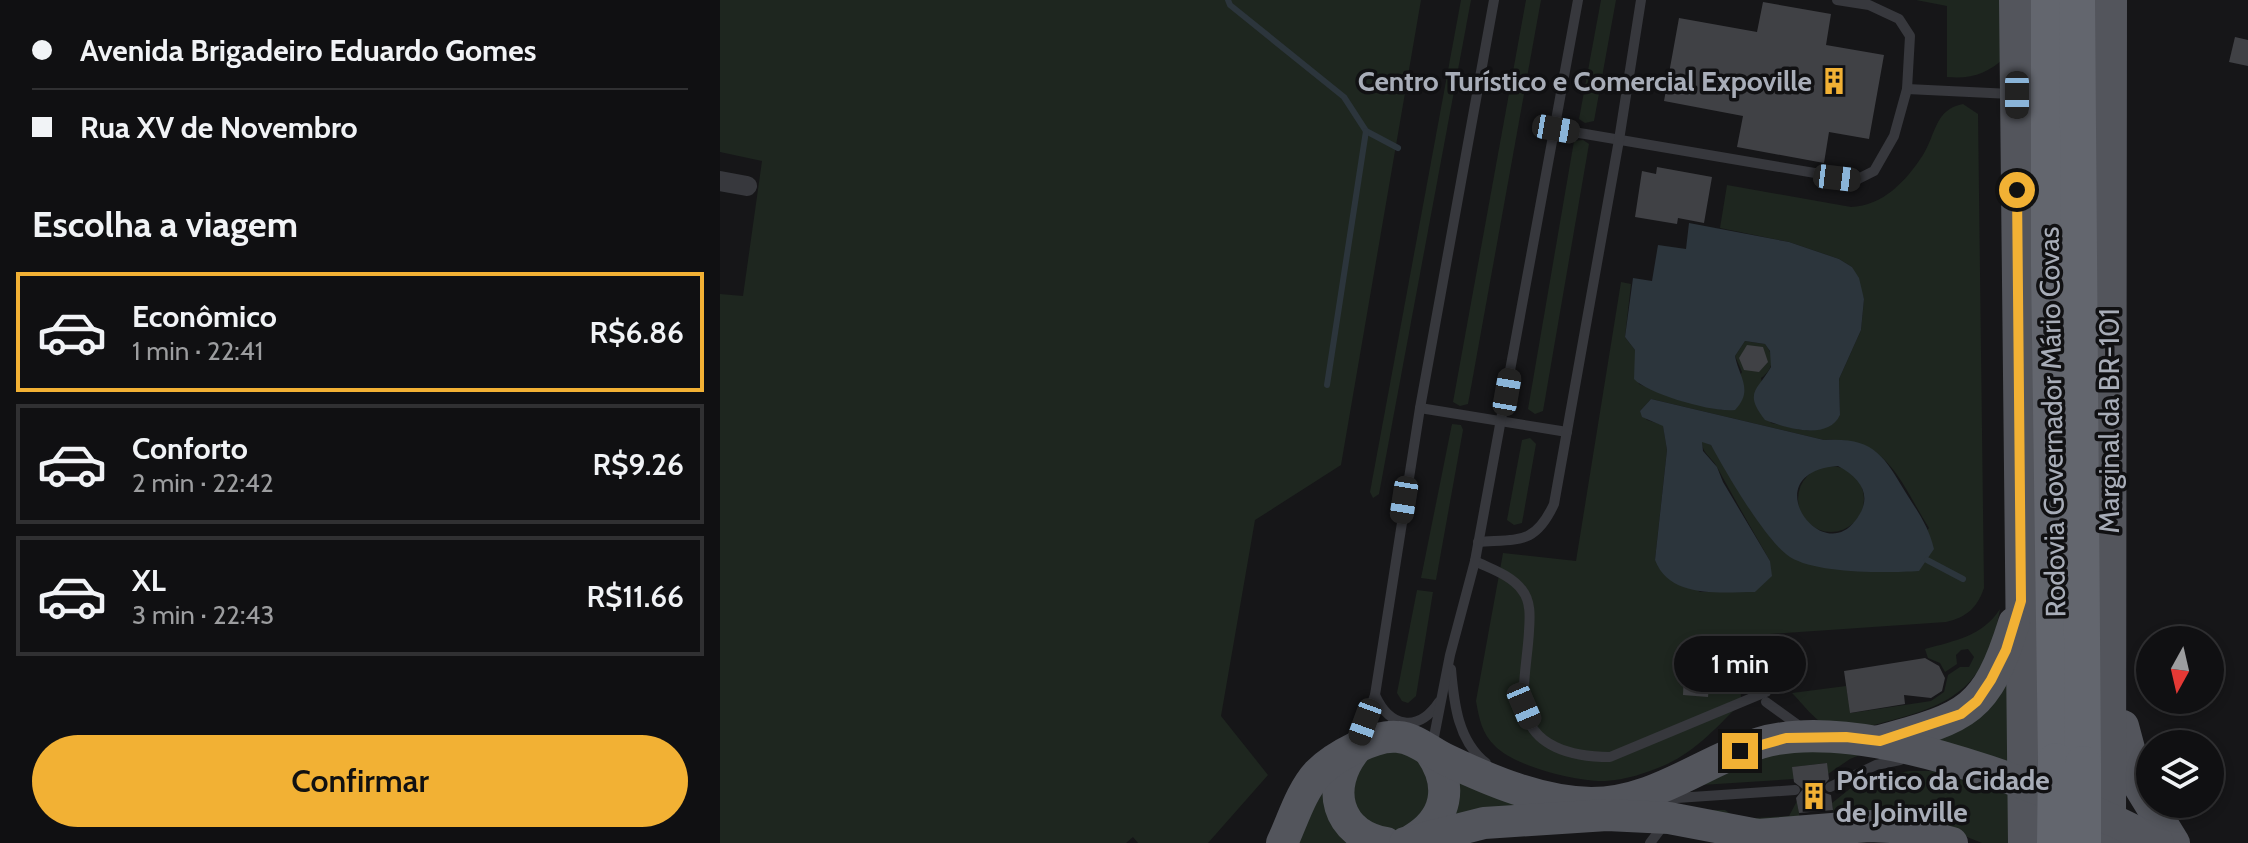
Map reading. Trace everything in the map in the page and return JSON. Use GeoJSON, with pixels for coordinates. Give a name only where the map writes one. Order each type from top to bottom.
{"type":"FeatureCollection","features":[{"type":"Feature","properties":{"kind":"highway","name":"Rodovia Governador Mário Covas"},"geometry":{"type":"LineString","coordinates":[[2049,0],[2049,267],[2070,762],[2100,831]]}},
{"type":"Feature","properties":{"kind":"highway","name":"Rodovia Governador Mário Covas"},"geometry":{"type":"LineString","coordinates":[[2055,843],[2070,762],[2077,39],[2080,0]]}},
{"type":"Feature","properties":{"kind":"main road"},"geometry":{"type":"LineString","coordinates":[[2015,0],[2024,843]]}},
{"type":"Feature","properties":{"kind":"main road","name":"Marginal da BR-101"},"geometry":{"type":"LineString","coordinates":[[2100,831],[2110,678],[2111,0]]}},
{"type":"Feature","properties":{"kind":"main road"},"geometry":{"type":"LineString","coordinates":[[1880,741],[1939,724],[1961,714],[1977,701],[2006,650],[2021,601]]}},
{"type":"Feature","properties":{"kind":"main road"},"geometry":{"type":"LineString","coordinates":[[2110,678],[2139,786],[2174,843]]}},
{"type":"Feature","properties":{"kind":"main road"},"geometry":{"type":"LineString","coordinates":[[1282,843],[1318,774],[1369,741],[1393,736],[1417,742],[1431,753],[1502,784],[1589,803],[1618,801],[1654,793],[1720,759],[1761,743],[1813,736],[1880,741],[1942,758],[2022,785],[2100,831],[2158,843]]}},
{"type":"Feature","properties":{"kind":"main road"},"geometry":{"type":"LineString","coordinates":[[1355,750],[1344,764],[1338,782],[1338,800],[1345,818],[1357,832],[1373,841],[1400,842],[1607,815],[1659,831],[1758,835],[1869,826],[1891,827],[1951,843]]}},
{"type":"Feature","properties":{"kind":"main road"},"geometry":{"type":"LineString","coordinates":[[1400,842],[1426,832],[1438,819],[1445,802],[1446,784],[1441,767],[1431,753]]}},
{"type":"Feature","properties":{"kind":"main road"},"geometry":{"type":"LineString","coordinates":[[2024,843],[2035,819],[2045,810],[2072,804],[2100,831]]}},
{"type":"Feature","properties":{"kind":"street"},"geometry":{"type":"LineString","coordinates":[[720,181],[747,186]]}},
{"type":"Feature","properties":{"kind":"lane"},"geometry":{"type":"LineString","coordinates":[[1355,750],[1375,695],[1420,408],[1494,0]]}},
{"type":"Feature","properties":{"kind":"lane"},"geometry":{"type":"LineString","coordinates":[[1431,753],[1450,655],[1475,561],[1578,0]]}},
{"type":"Feature","properties":{"kind":"lane"},"geometry":{"type":"LineString","coordinates":[[1478,542],[1531,536],[1544,527],[1554,504],[1641,0]]}},
{"type":"Feature","properties":{"kind":"lane"},"geometry":{"type":"LineString","coordinates":[[1556,129],[1856,180],[1874,171],[1894,136],[1907,89],[1910,36],[1899,19],[1869,5],[1837,0]]}},
{"type":"Feature","properties":{"kind":"lane"},"geometry":{"type":"LineString","coordinates":[[1907,89],[2017,95]]}},
{"type":"Feature","properties":{"kind":"lane"},"geometry":{"type":"LineString","coordinates":[[1420,408],[1567,432]]}},
{"type":"Feature","properties":{"kind":"lane"},"geometry":{"type":"LineString","coordinates":[[1475,561],[1512,579],[1524,592],[1531,612],[1524,706],[1535,731],[1558,750],[1586,757],[1610,757],[1766,697],[1813,736]]}},
{"type":"Feature","properties":{"kind":"lane"},"geometry":{"type":"LineString","coordinates":[[1450,655],[1453,698],[1466,741],[1486,763],[1532,793]]}},
{"type":"Feature","properties":{"kind":"lane"},"geometry":{"type":"LineString","coordinates":[[1375,695],[1382,709],[1394,720],[1410,723],[1426,719],[1441,698]]}},
{"type":"Feature","properties":{"kind":"lane"},"geometry":{"type":"LineString","coordinates":[[1830,787],[1888,761],[1942,758]]}},
{"type":"Feature","properties":{"kind":"lane"},"geometry":{"type":"LineString","coordinates":[[1618,801],[1795,790]]}},
{"type":"Feature","properties":{"kind":"shaded area"},"geometry":{"type":"Polygon","coordinates":[[[720,0],[1421,0],[1341,465],[1255,520],[1221,716],[1268,775],[1208,843],[1138,843],[1133,837],[1126,843],[720,843],[720,294],[743,296],[762,161],[720,152],[720,0]]]}},
{"type":"Feature","properties":{"kind":"shaded area"},"geometry":{"type":"Polygon","coordinates":[[[1461,0],[1471,0],[1379,494],[1373,498],[1370,492],[1461,0]]]}},
{"type":"Feature","properties":{"kind":"shaded area"},"geometry":{"type":"Polygon","coordinates":[[[1526,0],[1541,0],[1468,404],[1460,406],[1453,402],[1526,0]]]}},
{"type":"Feature","properties":{"kind":"shaded area"},"geometry":{"type":"Polygon","coordinates":[[[1601,0],[1616,0],[1594,121],[1585,123],[1579,119],[1601,0]]]}},
{"type":"Feature","properties":{"kind":"shaded area"},"geometry":{"type":"Polygon","coordinates":[[[1916,0],[2005,0],[2006,56],[1979,74],[1947,77],[1947,6],[1916,0]]]}},
{"type":"Feature","properties":{"kind":"shaded area"},"geometry":{"type":"Polygon","coordinates":[[[1963,104],[1978,114],[1984,588],[1978,601],[1970,611],[1946,622],[1740,636],[1741,703],[1686,753],[1665,765],[1628,778],[1579,779],[1531,766],[1504,753],[1484,731],[1476,701],[1503,553],[1576,561],[1621,282],[1631,284],[1625,337],[1635,350],[1639,384],[1678,399],[1722,410],[1742,372],[1735,356],[1745,341],[1765,344],[1772,362],[1769,371],[1761,378],[1771,423],[1808,430],[1825,428],[1840,415],[1839,379],[1861,330],[1864,299],[1852,267],[1839,259],[1789,242],[1720,228],[1727,185],[1851,207],[1863,206],[1883,197],[1909,174],[1923,155],[1941,117],[1963,104]],[[1651,399],[1640,411],[1647,420],[1663,425],[1667,450],[1655,560],[1700,592],[1755,592],[1770,561],[1717,467],[1705,452],[1702,441],[1711,445],[1773,541],[1876,570],[1897,572],[1929,528],[1900,479],[1878,454],[1846,441],[1824,440],[1651,399]]]}},
{"type":"Feature","properties":{"kind":"shaded area"},"geometry":{"type":"Polygon","coordinates":[[[1583,140],[1589,144],[1543,411],[1535,414],[1528,409],[1574,141],[1583,140]]]}},
{"type":"Feature","properties":{"kind":"shaded area"},"geometry":{"type":"Polygon","coordinates":[[[1689,223],[1789,242],[1839,259],[1852,267],[1859,278],[1864,299],[1861,330],[1839,379],[1840,415],[1834,423],[1826,428],[1806,430],[1765,420],[1758,411],[1754,397],[1771,367],[1770,351],[1765,344],[1745,341],[1735,356],[1744,383],[1744,396],[1735,410],[1712,409],[1682,401],[1653,391],[1634,379],[1635,350],[1625,337],[1633,278],[1652,281],[1658,245],[1686,249],[1689,223]]]}},
{"type":"Feature","properties":{"kind":"shaded area"},"geometry":{"type":"Polygon","coordinates":[[[1651,399],[1824,440],[1865,445],[1883,458],[1890,468],[1923,520],[1934,549],[1919,571],[1853,571],[1802,563],[1790,557],[1770,537],[1747,506],[1711,445],[1702,442],[1703,451],[1717,467],[1770,561],[1772,576],[1755,592],[1712,592],[1684,587],[1662,573],[1655,560],[1667,450],[1663,426],[1642,417],[1640,411],[1651,399]],[[1838,466],[1813,472],[1800,484],[1797,498],[1802,513],[1812,525],[1826,533],[1841,532],[1855,521],[1864,504],[1863,489],[1859,483],[1838,466]]]}},
{"type":"Feature","properties":{"kind":"shaded area"},"geometry":{"type":"Polygon","coordinates":[[[1452,424],[1461,425],[1463,430],[1436,580],[1421,578],[1452,424]]]}},
{"type":"Feature","properties":{"kind":"shaded area"},"geometry":{"type":"Polygon","coordinates":[[[1530,438],[1536,444],[1522,523],[1514,525],[1507,520],[1522,440],[1530,438]]]}},
{"type":"Feature","properties":{"kind":"shaded area"},"geometry":{"type":"Polygon","coordinates":[[[1831,466],[1844,469],[1854,476],[1861,486],[1864,499],[1861,512],[1854,522],[1844,529],[1831,532],[1818,529],[1808,522],[1801,512],[1798,499],[1801,486],[1808,476],[1818,469],[1831,466]]]}},
{"type":"Feature","properties":{"kind":"shaded area"},"geometry":{"type":"Polygon","coordinates":[[[1417,590],[1433,592],[1416,696],[1408,703],[1402,701],[1397,693],[1417,590]]]}},
{"type":"Feature","properties":{"kind":"shaded area"},"geometry":{"type":"Polygon","coordinates":[[[2000,609],[1987,655],[1978,672],[1966,686],[1934,706],[1875,725],[1843,728],[1823,724],[1792,693],[1846,686],[1851,713],[1931,701],[1944,692],[1948,675],[1960,667],[1969,667],[1974,657],[1968,649],[1961,650],[1956,655],[1957,664],[1945,672],[1940,663],[1928,658],[1925,649],[1976,631],[2000,609]]]}},
{"type":"Feature","properties":{"kind":"shaded area"},"geometry":{"type":"Polygon","coordinates":[[[2013,658],[2012,769],[1932,740],[2013,658]]]}},
{"type":"Feature","properties":{"kind":"shaded area"},"geometry":{"type":"Polygon","coordinates":[[[1398,747],[1431,771],[1429,812],[1393,833],[1356,815],[1353,775],[1361,762],[1398,747]]]}},
{"type":"Feature","properties":{"kind":"shaded area"},"geometry":{"type":"Polygon","coordinates":[[[1780,750],[1872,750],[1850,759],[1828,774],[1826,763],[1793,767],[1794,779],[1701,785],[1780,750]]]}},
{"type":"Feature","properties":{"kind":"shaded area"},"geometry":{"type":"Polygon","coordinates":[[[1909,771],[1938,771],[2013,789],[2013,843],[1982,843],[1937,825],[1758,825],[1703,810],[1725,810],[1738,819],[1789,816],[1797,801],[1800,819],[1834,814],[1832,803],[1861,780],[1909,771]]]}},
{"type":"Feature","properties":{"kind":"shaded area"},"geometry":{"type":"Polygon","coordinates":[[[1464,777],[1544,804],[1450,817],[1455,786],[1464,777]]]}},
{"type":"Feature","properties":{"kind":"shaded area"},"geometry":{"type":"Polygon","coordinates":[[[1326,787],[1355,843],[1293,843],[1326,787]]]}},
{"type":"Feature","properties":{"kind":"building","name":"Centro Turístico e Comercial Expoville"},"geometry":{"type":"Polygon","coordinates":[[[1763,2],[1831,14],[1826,45],[1884,55],[1869,139],[1829,132],[1824,163],[1737,147],[1743,116],[1664,101],[1679,18],[1757,32],[1763,2]]]}},
{"type":"Feature","properties":{"kind":"building"},"geometry":{"type":"Polygon","coordinates":[[[2235,37],[2248,40],[2248,66],[2229,62],[2235,37]]]}},
{"type":"Feature","properties":{"kind":"building"},"geometry":{"type":"Polygon","coordinates":[[[1657,167],[1712,177],[1704,223],[1678,218],[1677,224],[1635,217],[1642,171],[1656,174],[1657,167]]]}},
{"type":"Feature","properties":{"kind":"building"},"geometry":{"type":"Polygon","coordinates":[[[1747,345],[1763,347],[1768,362],[1759,372],[1744,370],[1739,358],[1747,345]]]}},
{"type":"Feature","properties":{"kind":"building"},"geometry":{"type":"Polygon","coordinates":[[[1925,658],[1939,666],[1945,678],[1942,691],[1931,698],[1904,695],[1905,704],[1850,713],[1844,671],[1925,658]]]}},
{"type":"Feature","properties":{"kind":"building"},"geometry":{"type":"Polygon","coordinates":[[[1684,672],[1710,673],[1708,697],[1683,695],[1684,672]]]}},
{"type":"Feature","properties":{"kind":"building","name":"Pórtico da Cidade de Joinville"},"geometry":{"type":"Polygon","coordinates":[[[1827,763],[1829,779],[1822,787],[1825,793],[1831,795],[1833,810],[1799,813],[1796,798],[1803,789],[1794,782],[1792,767],[1827,763]]]}},
{"type":"Feature","properties":{"kind":"waterway"},"geometry":{"type":"LineString","coordinates":[[1228,0],[1230,5],[1344,97],[1366,131],[1398,148]]}},
{"type":"Feature","properties":{"kind":"waterway"},"geometry":{"type":"LineString","coordinates":[[1327,385],[1366,131]]}},
{"type":"Feature","properties":{"kind":"waterway"},"geometry":{"type":"LineString","coordinates":[[1927,560],[1963,579]]}},
{"type":"Feature","properties":{"kind":"place","name":"Centro Turístico e Comercial Expoville"},"geometry":{"type":"Point","coordinates":[1834,81]}},
{"type":"Feature","properties":{"kind":"place","name":"Pórtico da Cidade de Joinville"},"geometry":{"type":"Point","coordinates":[1814,796]}},
{"type":"Feature","properties":{"kind":"route"},"geometry":{"type":"LineString","coordinates":[[1740,751],[1761,743],[1813,736],[1880,741],[1939,724],[1961,714],[1977,701],[2006,650],[2021,601],[2017,190]]}}]}
